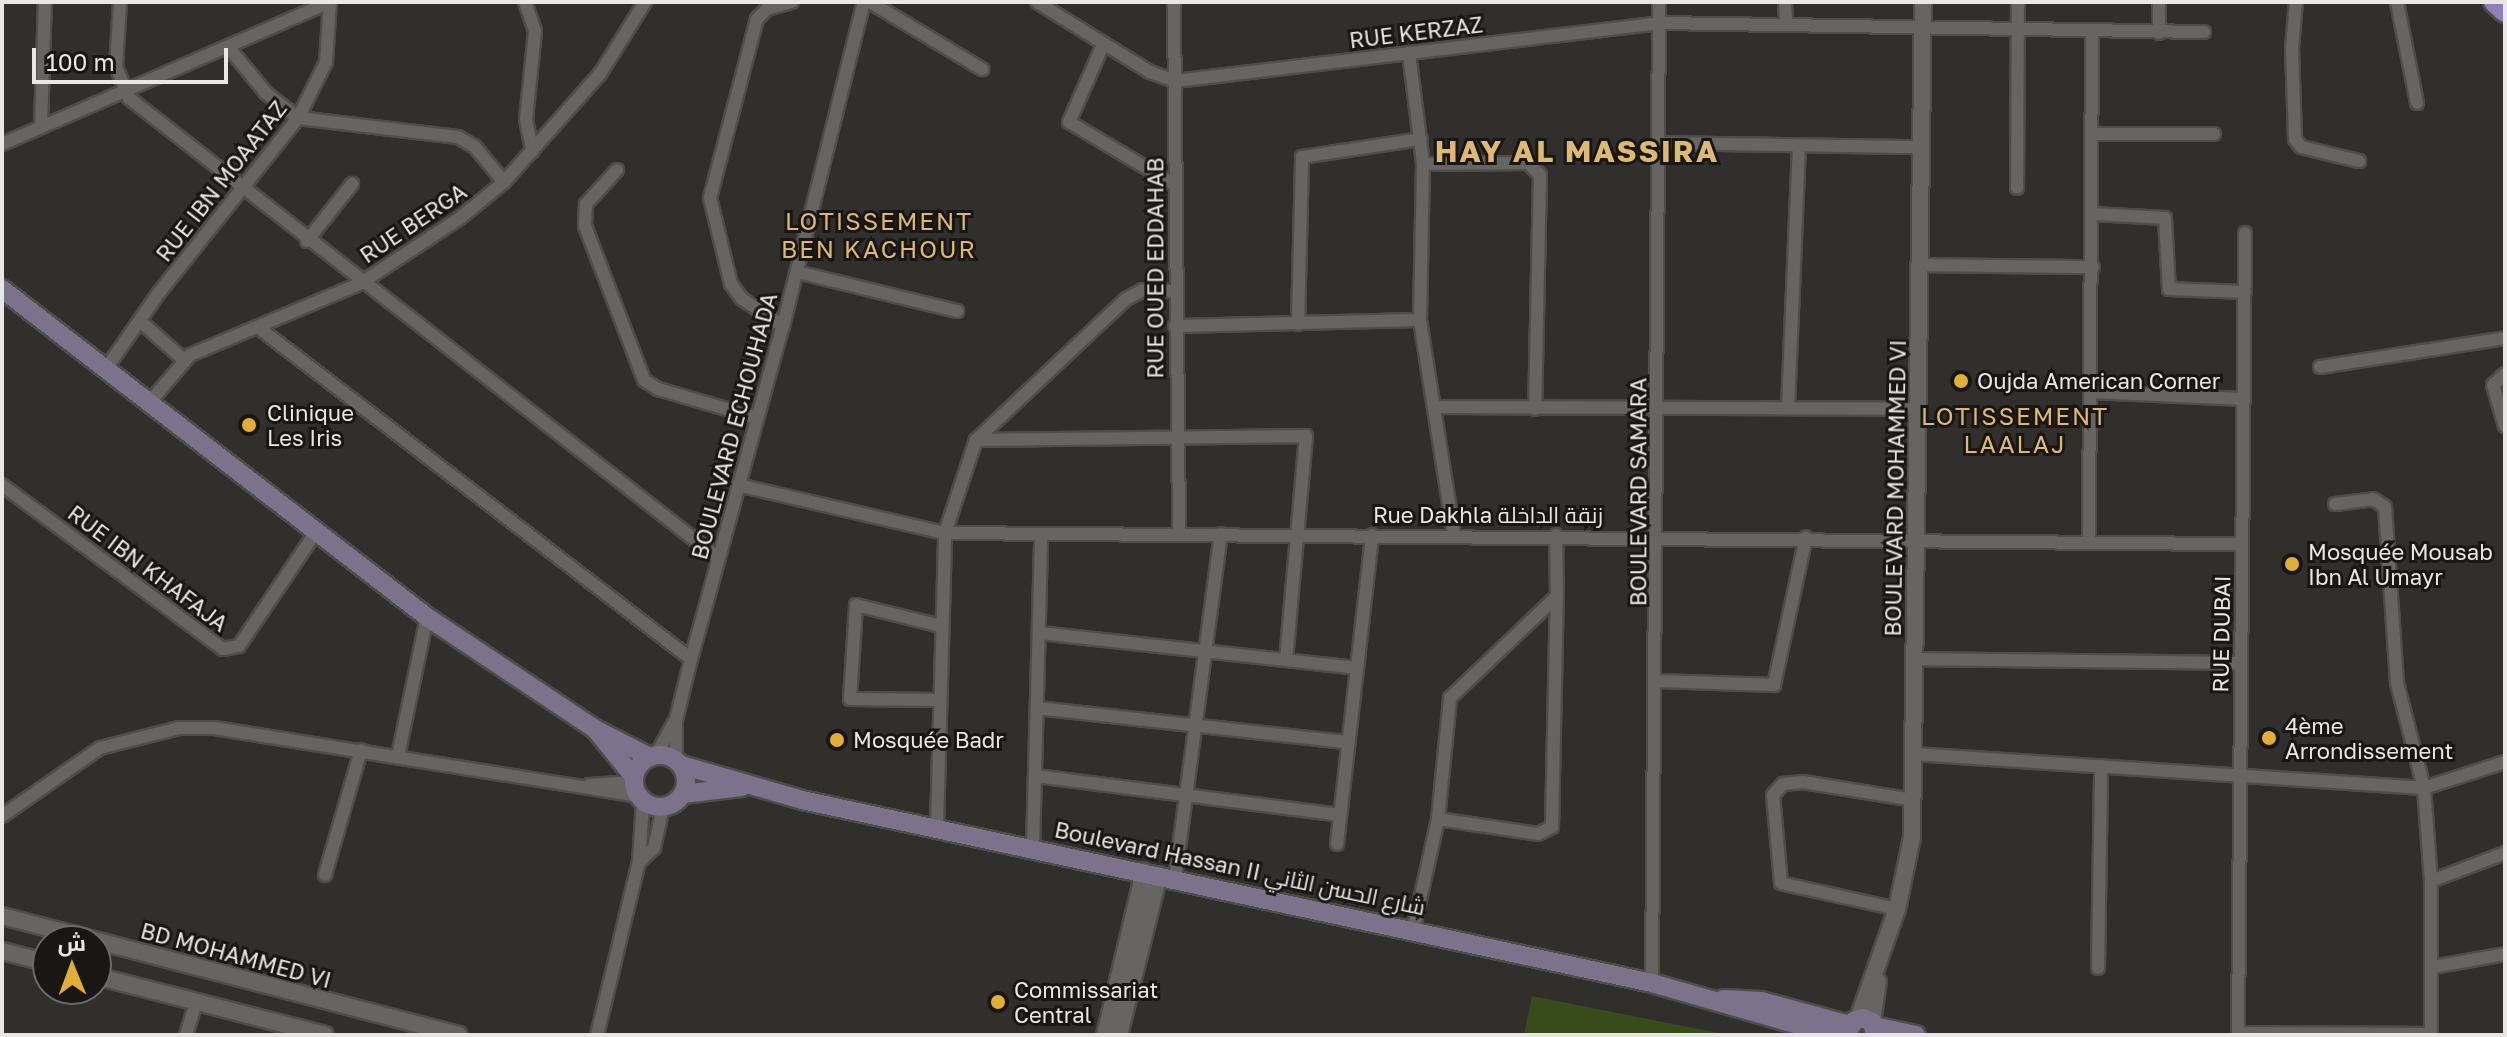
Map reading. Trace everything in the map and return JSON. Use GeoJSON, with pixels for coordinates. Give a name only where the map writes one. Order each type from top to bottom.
{"type":"FeatureCollection","features":[{"type":"Feature","properties":{"kind":"main road"},"geometry":{"type":"LineString","coordinates":[[2494,2],[2505,12]]}},
{"type":"Feature","properties":{"kind":"main road"},"geometry":{"type":"LineString","coordinates":[[2,289],[427,617],[595,729],[653,756],[679,762],[687,778],[683,794],[663,807],[637,789],[595,729]]}},
{"type":"Feature","properties":{"kind":"main road"},"geometry":{"type":"LineString","coordinates":[[637,789],[653,756]]}},
{"type":"Feature","properties":{"kind":"main road","name":"Boulevard Hassan II شارع الحسن الثاني"},"geometry":{"type":"LineString","coordinates":[[679,762],[749,786],[1720,999],[1761,1001],[1863,1027],[1916,1035]]}},
{"type":"Feature","properties":{"kind":"main road","name":"Boulevard Hassan II شارع الحسن الثاني"},"geometry":{"type":"LineString","coordinates":[[683,794],[749,786]]}},
{"type":"Feature","properties":{"kind":"main road","name":"Boulevard Hassan II شارع الحسن الثاني"},"geometry":{"type":"LineString","coordinates":[[1720,999],[1743,1011],[1833,1035]]}},
{"type":"Feature","properties":{"kind":"street"},"geometry":{"type":"LineString","coordinates":[[41,126],[45,2]]}},
{"type":"Feature","properties":{"kind":"street"},"geometry":{"type":"LineString","coordinates":[[120,2],[116,67],[124,92],[241,190],[718,558]]}},
{"type":"Feature","properties":{"kind":"street"},"geometry":{"type":"LineString","coordinates":[[2,144],[330,2]]}},
{"type":"Feature","properties":{"kind":"street","name":"RUE IBN MOAATAZ"},"geometry":{"type":"LineString","coordinates":[[105,370],[298,118],[326,62],[330,2]]}},
{"type":"Feature","properties":{"kind":"street"},"geometry":{"type":"LineString","coordinates":[[525,2],[535,31],[526,119],[532,151]]}},
{"type":"Feature","properties":{"kind":"street","name":"RUE BERGA"},"geometry":{"type":"LineString","coordinates":[[183,359],[361,283],[460,218],[504,182],[600,74],[645,2]]}},
{"type":"Feature","properties":{"kind":"street"},"geometry":{"type":"LineString","coordinates":[[783,326],[742,299],[731,284],[710,198],[757,19],[767,9],[792,2]]}},
{"type":"Feature","properties":{"kind":"street"},"geometry":{"type":"LineString","coordinates":[[867,2],[982,69]]}},
{"type":"Feature","properties":{"kind":"street","name":"BOULEVARD ECHOUHADA"},"geometry":{"type":"LineString","coordinates":[[679,762],[676,720],[691,659],[754,417],[783,326],[867,2]]}},
{"type":"Feature","properties":{"kind":"street"},"geometry":{"type":"LineString","coordinates":[[1037,2],[1103,45],[1175,81]]}},
{"type":"Feature","properties":{"kind":"street","name":"RUE OUED EDDAHAB"},"geometry":{"type":"LineString","coordinates":[[1174,2],[1179,533]]}},
{"type":"Feature","properties":{"kind":"street","name":"BOULEVARD SAMARA"},"geometry":{"type":"LineString","coordinates":[[1652,983],[1658,681],[1659,2]]}},
{"type":"Feature","properties":{"kind":"street"},"geometry":{"type":"LineString","coordinates":[[1785,2],[1786,24]]}},
{"type":"Feature","properties":{"kind":"street","name":"BOULEVARD MOHAMMED VI"},"geometry":{"type":"LineString","coordinates":[[1863,1027],[1910,855],[1914,754],[1923,2]]}},
{"type":"Feature","properties":{"kind":"street"},"geometry":{"type":"LineString","coordinates":[[2017,188],[2018,2]]}},
{"type":"Feature","properties":{"kind":"street"},"geometry":{"type":"LineString","coordinates":[[2159,2],[2159,33]]}},
{"type":"Feature","properties":{"kind":"street"},"geometry":{"type":"LineString","coordinates":[[2296,2],[2292,48],[2295,139],[2301,147],[2359,161]]}},
{"type":"Feature","properties":{"kind":"street"},"geometry":{"type":"LineString","coordinates":[[2397,2],[2417,103]]}},
{"type":"Feature","properties":{"kind":"street","name":"RUE KERZAZ"},"geometry":{"type":"LineString","coordinates":[[1175,81],[1659,23],[2092,34],[2204,32]]}},
{"type":"Feature","properties":{"kind":"street"},"geometry":{"type":"LineString","coordinates":[[2089,539],[2094,214],[2092,34]]}},
{"type":"Feature","properties":{"kind":"street"},"geometry":{"type":"LineString","coordinates":[[1103,45],[1069,122],[1175,185]]}},
{"type":"Feature","properties":{"kind":"street"},"geometry":{"type":"LineString","coordinates":[[229,48],[266,93],[298,118],[458,137],[475,147],[504,182]]}},
{"type":"Feature","properties":{"kind":"street"},"geometry":{"type":"LineString","coordinates":[[1409,53],[1423,164],[1420,320],[1454,534]]}},
{"type":"Feature","properties":{"kind":"street"},"geometry":{"type":"LineString","coordinates":[[2094,134],[2214,134]]}},
{"type":"Feature","properties":{"kind":"street"},"geometry":{"type":"LineString","coordinates":[[1298,324],[1302,157],[1421,139]]}},
{"type":"Feature","properties":{"kind":"street"},"geometry":{"type":"LineString","coordinates":[[1658,143],[1921,147]]}},
{"type":"Feature","properties":{"kind":"street"},"geometry":{"type":"LineString","coordinates":[[1788,408],[1799,147]]}},
{"type":"Feature","properties":{"kind":"street"},"geometry":{"type":"LineString","coordinates":[[1423,164],[1528,163],[1540,175],[1535,409]]}},
{"type":"Feature","properties":{"kind":"street"},"geometry":{"type":"LineString","coordinates":[[617,170],[586,204],[585,226],[644,380],[658,389],[754,417]]}},
{"type":"Feature","properties":{"kind":"street"},"geometry":{"type":"LineString","coordinates":[[307,241],[352,184]]}},
{"type":"Feature","properties":{"kind":"street"},"geometry":{"type":"LineString","coordinates":[[2094,214],[2165,218],[2169,289],[2245,292]]}},
{"type":"Feature","properties":{"kind":"street","name":"RUE DUBAI"},"geometry":{"type":"LineString","coordinates":[[2238,1034],[2245,233]]}},
{"type":"Feature","properties":{"kind":"street"},"geometry":{"type":"LineString","coordinates":[[1920,265],[2093,267]]}},
{"type":"Feature","properties":{"kind":"street"},"geometry":{"type":"LineString","coordinates":[[797,272],[957,311]]}},
{"type":"Feature","properties":{"kind":"street"},"geometry":{"type":"LineString","coordinates":[[937,826],[945,533],[976,440],[1126,299],[1143,290],[1175,291]]}},
{"type":"Feature","properties":{"kind":"street"},"geometry":{"type":"LineString","coordinates":[[1175,326],[1420,320]]}},
{"type":"Feature","properties":{"kind":"street"},"geometry":{"type":"LineString","coordinates":[[140,321],[183,359],[149,403]]}},
{"type":"Feature","properties":{"kind":"street"},"geometry":{"type":"LineString","coordinates":[[259,328],[691,659]]}},
{"type":"Feature","properties":{"kind":"street"},"geometry":{"type":"LineString","coordinates":[[2320,367],[2505,338]]}},
{"type":"Feature","properties":{"kind":"street"},"geometry":{"type":"LineString","coordinates":[[2505,374],[2493,385],[2505,426]]}},
{"type":"Feature","properties":{"kind":"street"},"geometry":{"type":"LineString","coordinates":[[2091,392],[2243,399]]}},
{"type":"Feature","properties":{"kind":"street"},"geometry":{"type":"LineString","coordinates":[[1436,407],[1918,409]]}},
{"type":"Feature","properties":{"kind":"street"},"geometry":{"type":"LineString","coordinates":[[976,440],[1306,436],[1286,660]]}},
{"type":"Feature","properties":{"kind":"street","name":"RUE IBN KHAFAJA"},"geometry":{"type":"LineString","coordinates":[[2,485],[223,649],[239,646],[316,532]]}},
{"type":"Feature","properties":{"kind":"street","name":"Rue Dakhla زنقة الداخلة"},"geometry":{"type":"LineString","coordinates":[[738,485],[945,533],[2089,539],[2242,544]]}},
{"type":"Feature","properties":{"kind":"street"},"geometry":{"type":"LineString","coordinates":[[2238,1034],[2431,1034],[2431,881],[2424,788],[2395,671],[2385,507],[2373,499],[2335,504]]}},
{"type":"Feature","properties":{"kind":"street"},"geometry":{"type":"LineString","coordinates":[[1033,848],[1041,534]]}},
{"type":"Feature","properties":{"kind":"street"},"geometry":{"type":"LineString","coordinates":[[1105,1035],[1187,796],[1221,534]]}},
{"type":"Feature","properties":{"kind":"street"},"geometry":{"type":"LineString","coordinates":[[1337,844],[1372,535]]}},
{"type":"Feature","properties":{"kind":"street"},"geometry":{"type":"LineString","coordinates":[[1438,819],[1538,834],[1552,827],[1556,535]]}},
{"type":"Feature","properties":{"kind":"street"},"geometry":{"type":"LineString","coordinates":[[1658,681],[1774,685],[1806,537]]}},
{"type":"Feature","properties":{"kind":"street"},"geometry":{"type":"LineString","coordinates":[[1413,931],[1438,819],[1450,698],[1557,596]]}},
{"type":"Feature","properties":{"kind":"street"},"geometry":{"type":"LineString","coordinates":[[939,700],[850,699],[856,605],[941,626]]}},
{"type":"Feature","properties":{"kind":"street"},"geometry":{"type":"LineString","coordinates":[[398,756],[427,617]]}},
{"type":"Feature","properties":{"kind":"street"},"geometry":{"type":"LineString","coordinates":[[1040,633],[1356,668]]}},
{"type":"Feature","properties":{"kind":"street"},"geometry":{"type":"LineString","coordinates":[[1915,659],[2241,663]]}},
{"type":"Feature","properties":{"kind":"street"},"geometry":{"type":"LineString","coordinates":[[1037,708],[1197,723],[1347,742]]}},
{"type":"Feature","properties":{"kind":"street","name":"BOULEVARD ECHOUHADA"},"geometry":{"type":"LineString","coordinates":[[653,756],[676,720]]}},
{"type":"Feature","properties":{"kind":"street"},"geometry":{"type":"LineString","coordinates":[[2,816],[100,748],[147,732],[214,728],[574,786],[637,789],[639,862],[597,1035]]}},
{"type":"Feature","properties":{"kind":"street"},"geometry":{"type":"LineString","coordinates":[[325,875],[361,750]]}},
{"type":"Feature","properties":{"kind":"street"},"geometry":{"type":"LineString","coordinates":[[1914,754],[2239,773],[2424,788],[2505,762]]}},
{"type":"Feature","properties":{"kind":"street"},"geometry":{"type":"LineString","coordinates":[[2098,968],[2101,766]]}},
{"type":"Feature","properties":{"kind":"street"},"geometry":{"type":"LineString","coordinates":[[1036,776],[1340,815]]}},
{"type":"Feature","properties":{"kind":"street"},"geometry":{"type":"LineString","coordinates":[[1897,909],[1781,883],[1773,795],[1783,784],[1803,782],[1913,800]]}},
{"type":"Feature","properties":{"kind":"street"},"geometry":{"type":"LineString","coordinates":[[639,862],[654,848],[663,807]]}},
{"type":"Feature","properties":{"kind":"street"},"geometry":{"type":"LineString","coordinates":[[2431,881],[2505,853]]}},
{"type":"Feature","properties":{"kind":"street"},"geometry":{"type":"LineString","coordinates":[[1119,1035],[1159,875]]}},
{"type":"Feature","properties":{"kind":"street","name":"BD MOHAMMED VI"},"geometry":{"type":"LineString","coordinates":[[2,916],[459,1035]]}},
{"type":"Feature","properties":{"kind":"street"},"geometry":{"type":"LineString","coordinates":[[2,951],[32,959]]}},
{"type":"Feature","properties":{"kind":"street"},"geometry":{"type":"LineString","coordinates":[[2433,967],[2505,954]]}},
{"type":"Feature","properties":{"kind":"street"},"geometry":{"type":"LineString","coordinates":[[112,980],[325,1035]]}},
{"type":"Feature","properties":{"kind":"street"},"geometry":{"type":"LineString","coordinates":[[186,1035],[196,1002]]}},
{"type":"Feature","properties":{"kind":"green space"},"geometry":{"type":"Polygon","coordinates":[[[1532,996],[1729,1035],[1524,1035],[1532,996]]]}},
{"type":"Feature","properties":{"kind":"place","name":"Oujda American Corner"},"geometry":{"type":"Point","coordinates":[1961,381]}},
{"type":"Feature","properties":{"kind":"place","name":"Clinique Les Iris"},"geometry":{"type":"Point","coordinates":[249,425]}},
{"type":"Feature","properties":{"kind":"place","name":"Mosquée Mousab Ibn Al Umayr"},"geometry":{"type":"Point","coordinates":[2292,564]}},
{"type":"Feature","properties":{"kind":"place","name":"4ème Arrondissement"},"geometry":{"type":"Point","coordinates":[2269,738]}},
{"type":"Feature","properties":{"kind":"place","name":"Mosquée Badr"},"geometry":{"type":"Point","coordinates":[837,740]}},
{"type":"Feature","properties":{"kind":"place","name":"Commissariat Central"},"geometry":{"type":"Point","coordinates":[998,1002]}},
{"type":"Feature","properties":{"kind":"district","name":"HAY AL MASSIRA"},"geometry":{"type":"Point","coordinates":[1577,151]}},
{"type":"Feature","properties":{"kind":"district","name":"LOTISSEMENT BEN KACHOUR"},"geometry":{"type":"Point","coordinates":[879,235]}},
{"type":"Feature","properties":{"kind":"district","name":"LOTISSEMENT LAALAJ"},"geometry":{"type":"Point","coordinates":[2015,430]}}]}
